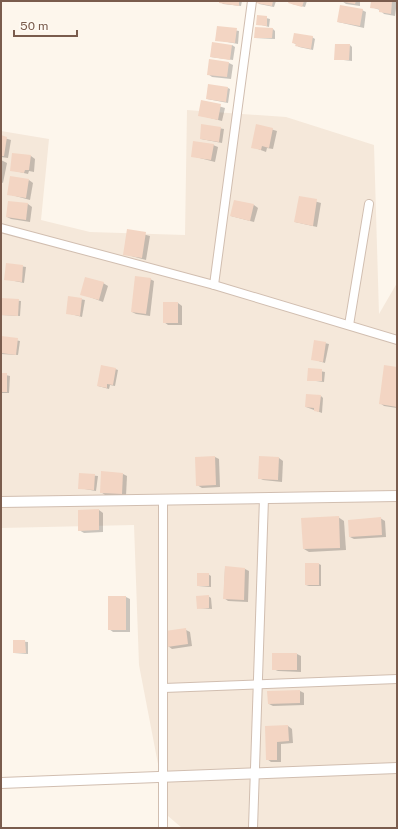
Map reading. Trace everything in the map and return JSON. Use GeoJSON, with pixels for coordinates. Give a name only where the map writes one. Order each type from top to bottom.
{"type":"FeatureCollection","features":[{"type":"Feature","properties":{"kind":"street"},"geometry":{"type":"LineString","coordinates":[[214,285],[252,1]]}},
{"type":"Feature","properties":{"kind":"street"},"geometry":{"type":"LineString","coordinates":[[350,325],[368,204]]}},
{"type":"Feature","properties":{"kind":"street"},"geometry":{"type":"LineString","coordinates":[[1,228],[214,285],[397,340]]}},
{"type":"Feature","properties":{"kind":"street"},"geometry":{"type":"LineString","coordinates":[[1,502],[397,496]]}},
{"type":"Feature","properties":{"kind":"street"},"geometry":{"type":"LineString","coordinates":[[253,828],[264,498]]}},
{"type":"Feature","properties":{"kind":"street"},"geometry":{"type":"LineString","coordinates":[[163,500],[163,828]]}},
{"type":"Feature","properties":{"kind":"street"},"geometry":{"type":"LineString","coordinates":[[164,688],[397,679]]}},
{"type":"Feature","properties":{"kind":"street"},"geometry":{"type":"LineString","coordinates":[[1,783],[397,768]]}},
{"type":"Feature","properties":{"kind":"shaded area"},"geometry":{"type":"Polygon","coordinates":[[[187,110],[286,117],[374,145],[379,314],[397,283],[397,828],[182,828],[168,816],[139,665],[134,525],[1,528],[1,131],[49,139],[41,220],[90,232],[185,235],[187,110]]]}},
{"type":"Feature","properties":{"kind":"building"},"geometry":{"type":"Polygon","coordinates":[[[219,1],[239,1],[239,6],[219,3],[219,1]]]}},
{"type":"Feature","properties":{"kind":"building"},"geometry":{"type":"Polygon","coordinates":[[[256,1],[273,1],[272,6],[256,3],[256,1]]]}},
{"type":"Feature","properties":{"kind":"building"},"geometry":{"type":"Polygon","coordinates":[[[289,1],[304,1],[302,7],[288,3],[289,1]]]}},
{"type":"Feature","properties":{"kind":"building"},"geometry":{"type":"Polygon","coordinates":[[[338,1],[356,1],[355,4],[338,1]]]}},
{"type":"Feature","properties":{"kind":"building"},"geometry":{"type":"Polygon","coordinates":[[[371,1],[392,1],[391,14],[379,12],[379,9],[370,8],[371,1]]]}},
{"type":"Feature","properties":{"kind":"building"},"geometry":{"type":"Polygon","coordinates":[[[340,5],[363,9],[360,26],[337,22],[340,5]]]}},
{"type":"Feature","properties":{"kind":"building"},"geometry":{"type":"Polygon","coordinates":[[[257,15],[267,16],[267,26],[256,25],[257,15]]]}},
{"type":"Feature","properties":{"kind":"building"},"geometry":{"type":"Polygon","coordinates":[[[217,26],[237,28],[235,43],[215,41],[217,26]]]}},
{"type":"Feature","properties":{"kind":"building"},"geometry":{"type":"Polygon","coordinates":[[[255,27],[273,28],[272,38],[254,38],[255,27]]]}},
{"type":"Feature","properties":{"kind":"building"},"geometry":{"type":"Polygon","coordinates":[[[294,33],[313,36],[311,49],[295,46],[296,44],[292,43],[294,33]]]}},
{"type":"Feature","properties":{"kind":"building"},"geometry":{"type":"Polygon","coordinates":[[[212,42],[232,45],[230,60],[210,57],[212,42]]]}},
{"type":"Feature","properties":{"kind":"building"},"geometry":{"type":"Polygon","coordinates":[[[335,44],[350,44],[349,60],[334,60],[335,44]]]}},
{"type":"Feature","properties":{"kind":"building"},"geometry":{"type":"Polygon","coordinates":[[[209,59],[229,62],[227,77],[207,75],[209,59]]]}},
{"type":"Feature","properties":{"kind":"building"},"geometry":{"type":"Polygon","coordinates":[[[208,84],[228,87],[226,102],[206,99],[208,84]]]}},
{"type":"Feature","properties":{"kind":"building"},"geometry":{"type":"Polygon","coordinates":[[[201,100],[221,104],[218,120],[198,116],[201,100]]]}},
{"type":"Feature","properties":{"kind":"building"},"geometry":{"type":"Polygon","coordinates":[[[201,124],[221,127],[219,142],[200,139],[201,124]]]}},
{"type":"Feature","properties":{"kind":"building"},"geometry":{"type":"Polygon","coordinates":[[[256,124],[273,128],[269,148],[262,146],[261,150],[251,148],[256,124]]]}},
{"type":"Feature","properties":{"kind":"building"},"geometry":{"type":"Polygon","coordinates":[[[1,135],[7,137],[4,156],[1,156],[1,135]]]}},
{"type":"Feature","properties":{"kind":"building"},"geometry":{"type":"Polygon","coordinates":[[[193,141],[214,144],[211,160],[191,157],[193,141]]]}},
{"type":"Feature","properties":{"kind":"building"},"geometry":{"type":"Polygon","coordinates":[[[12,153],[31,155],[29,170],[25,170],[24,173],[10,171],[12,153]]]}},
{"type":"Feature","properties":{"kind":"building"},"geometry":{"type":"Polygon","coordinates":[[[10,176],[29,179],[26,198],[7,195],[10,176]]]}},
{"type":"Feature","properties":{"kind":"building"},"geometry":{"type":"Polygon","coordinates":[[[299,196],[317,199],[313,226],[294,222],[299,196]]]}},
{"type":"Feature","properties":{"kind":"building"},"geometry":{"type":"Polygon","coordinates":[[[234,200],[254,204],[250,221],[230,216],[234,200]]]}},
{"type":"Feature","properties":{"kind":"building"},"geometry":{"type":"Polygon","coordinates":[[[8,201],[28,203],[26,220],[6,217],[8,201]]]}},
{"type":"Feature","properties":{"kind":"building"},"geometry":{"type":"Polygon","coordinates":[[[127,229],[146,232],[142,258],[123,255],[127,229]]]}},
{"type":"Feature","properties":{"kind":"building"},"geometry":{"type":"Polygon","coordinates":[[[6,263],[23,265],[22,282],[4,280],[6,263]]]}},
{"type":"Feature","properties":{"kind":"building"},"geometry":{"type":"Polygon","coordinates":[[[135,276],[151,278],[146,314],[131,312],[135,276]]]}},
{"type":"Feature","properties":{"kind":"building"},"geometry":{"type":"Polygon","coordinates":[[[85,277],[104,282],[99,300],[80,295],[85,277]]]}},
{"type":"Feature","properties":{"kind":"building"},"geometry":{"type":"Polygon","coordinates":[[[68,296],[82,298],[80,316],[66,314],[68,296]]]}},
{"type":"Feature","properties":{"kind":"building"},"geometry":{"type":"Polygon","coordinates":[[[1,298],[19,299],[18,316],[1,315],[1,298]]]}},
{"type":"Feature","properties":{"kind":"building"},"geometry":{"type":"Polygon","coordinates":[[[163,302],[178,302],[178,323],[163,323],[163,302]]]}},
{"type":"Feature","properties":{"kind":"building"},"geometry":{"type":"Polygon","coordinates":[[[1,336],[18,338],[16,355],[1,353],[1,336]]]}},
{"type":"Feature","properties":{"kind":"building"},"geometry":{"type":"Polygon","coordinates":[[[314,340],[326,342],[323,362],[311,360],[314,340]]]}},
{"type":"Feature","properties":{"kind":"building"},"geometry":{"type":"Polygon","coordinates":[[[101,365],[116,368],[113,385],[107,384],[107,388],[97,386],[101,365]]]}},
{"type":"Feature","properties":{"kind":"building"},"geometry":{"type":"Polygon","coordinates":[[[384,365],[397,367],[397,407],[379,404],[384,365]]]}},
{"type":"Feature","properties":{"kind":"building"},"geometry":{"type":"Polygon","coordinates":[[[308,368],[322,369],[322,381],[307,381],[308,368]]]}},
{"type":"Feature","properties":{"kind":"building"},"geometry":{"type":"Polygon","coordinates":[[[1,373],[7,373],[7,392],[1,392],[1,373]]]}},
{"type":"Feature","properties":{"kind":"building"},"geometry":{"type":"Polygon","coordinates":[[[306,394],[321,395],[319,412],[314,411],[314,408],[305,407],[306,394]]]}},
{"type":"Feature","properties":{"kind":"building"},"geometry":{"type":"Polygon","coordinates":[[[215,456],[216,485],[196,486],[195,457],[215,456]]]}},
{"type":"Feature","properties":{"kind":"building"},"geometry":{"type":"Polygon","coordinates":[[[259,456],[279,457],[278,480],[258,479],[259,456]]]}},
{"type":"Feature","properties":{"kind":"building"},"geometry":{"type":"Polygon","coordinates":[[[101,471],[123,473],[122,494],[100,493],[101,471]]]}},
{"type":"Feature","properties":{"kind":"building"},"geometry":{"type":"Polygon","coordinates":[[[79,473],[95,474],[94,490],[78,489],[79,473]]]}},
{"type":"Feature","properties":{"kind":"building"},"geometry":{"type":"Polygon","coordinates":[[[99,509],[99,530],[78,531],[78,510],[99,509]]]}},
{"type":"Feature","properties":{"kind":"building"},"geometry":{"type":"Polygon","coordinates":[[[339,516],[340,548],[303,549],[301,518],[339,516]]]}},
{"type":"Feature","properties":{"kind":"building"},"geometry":{"type":"Polygon","coordinates":[[[381,517],[382,535],[349,537],[348,520],[381,517]]]}},
{"type":"Feature","properties":{"kind":"building"},"geometry":{"type":"Polygon","coordinates":[[[305,563],[319,563],[319,585],[305,585],[305,563]]]}},
{"type":"Feature","properties":{"kind":"building"},"geometry":{"type":"Polygon","coordinates":[[[225,566],[245,568],[244,600],[223,599],[225,566]]]}},
{"type":"Feature","properties":{"kind":"building"},"geometry":{"type":"Polygon","coordinates":[[[197,573],[209,573],[209,586],[197,586],[197,573]]]}},
{"type":"Feature","properties":{"kind":"building"},"geometry":{"type":"Polygon","coordinates":[[[209,595],[209,608],[197,609],[196,596],[209,595]]]}},
{"type":"Feature","properties":{"kind":"building"},"geometry":{"type":"Polygon","coordinates":[[[108,596],[126,596],[126,630],[108,630],[108,596]]]}},
{"type":"Feature","properties":{"kind":"building"},"geometry":{"type":"Polygon","coordinates":[[[186,628],[188,644],[167,647],[165,631],[186,628]]]}},
{"type":"Feature","properties":{"kind":"building"},"geometry":{"type":"Polygon","coordinates":[[[13,640],[25,640],[26,653],[13,653],[13,640]]]}},
{"type":"Feature","properties":{"kind":"building"},"geometry":{"type":"Polygon","coordinates":[[[272,653],[297,653],[297,670],[272,670],[272,653]]]}},
{"type":"Feature","properties":{"kind":"building"},"geometry":{"type":"Polygon","coordinates":[[[300,690],[300,703],[268,704],[267,691],[300,690]]]}},
{"type":"Feature","properties":{"kind":"building"},"geometry":{"type":"Polygon","coordinates":[[[288,725],[289,741],[277,742],[277,760],[266,760],[265,726],[288,725]]]}}]}
